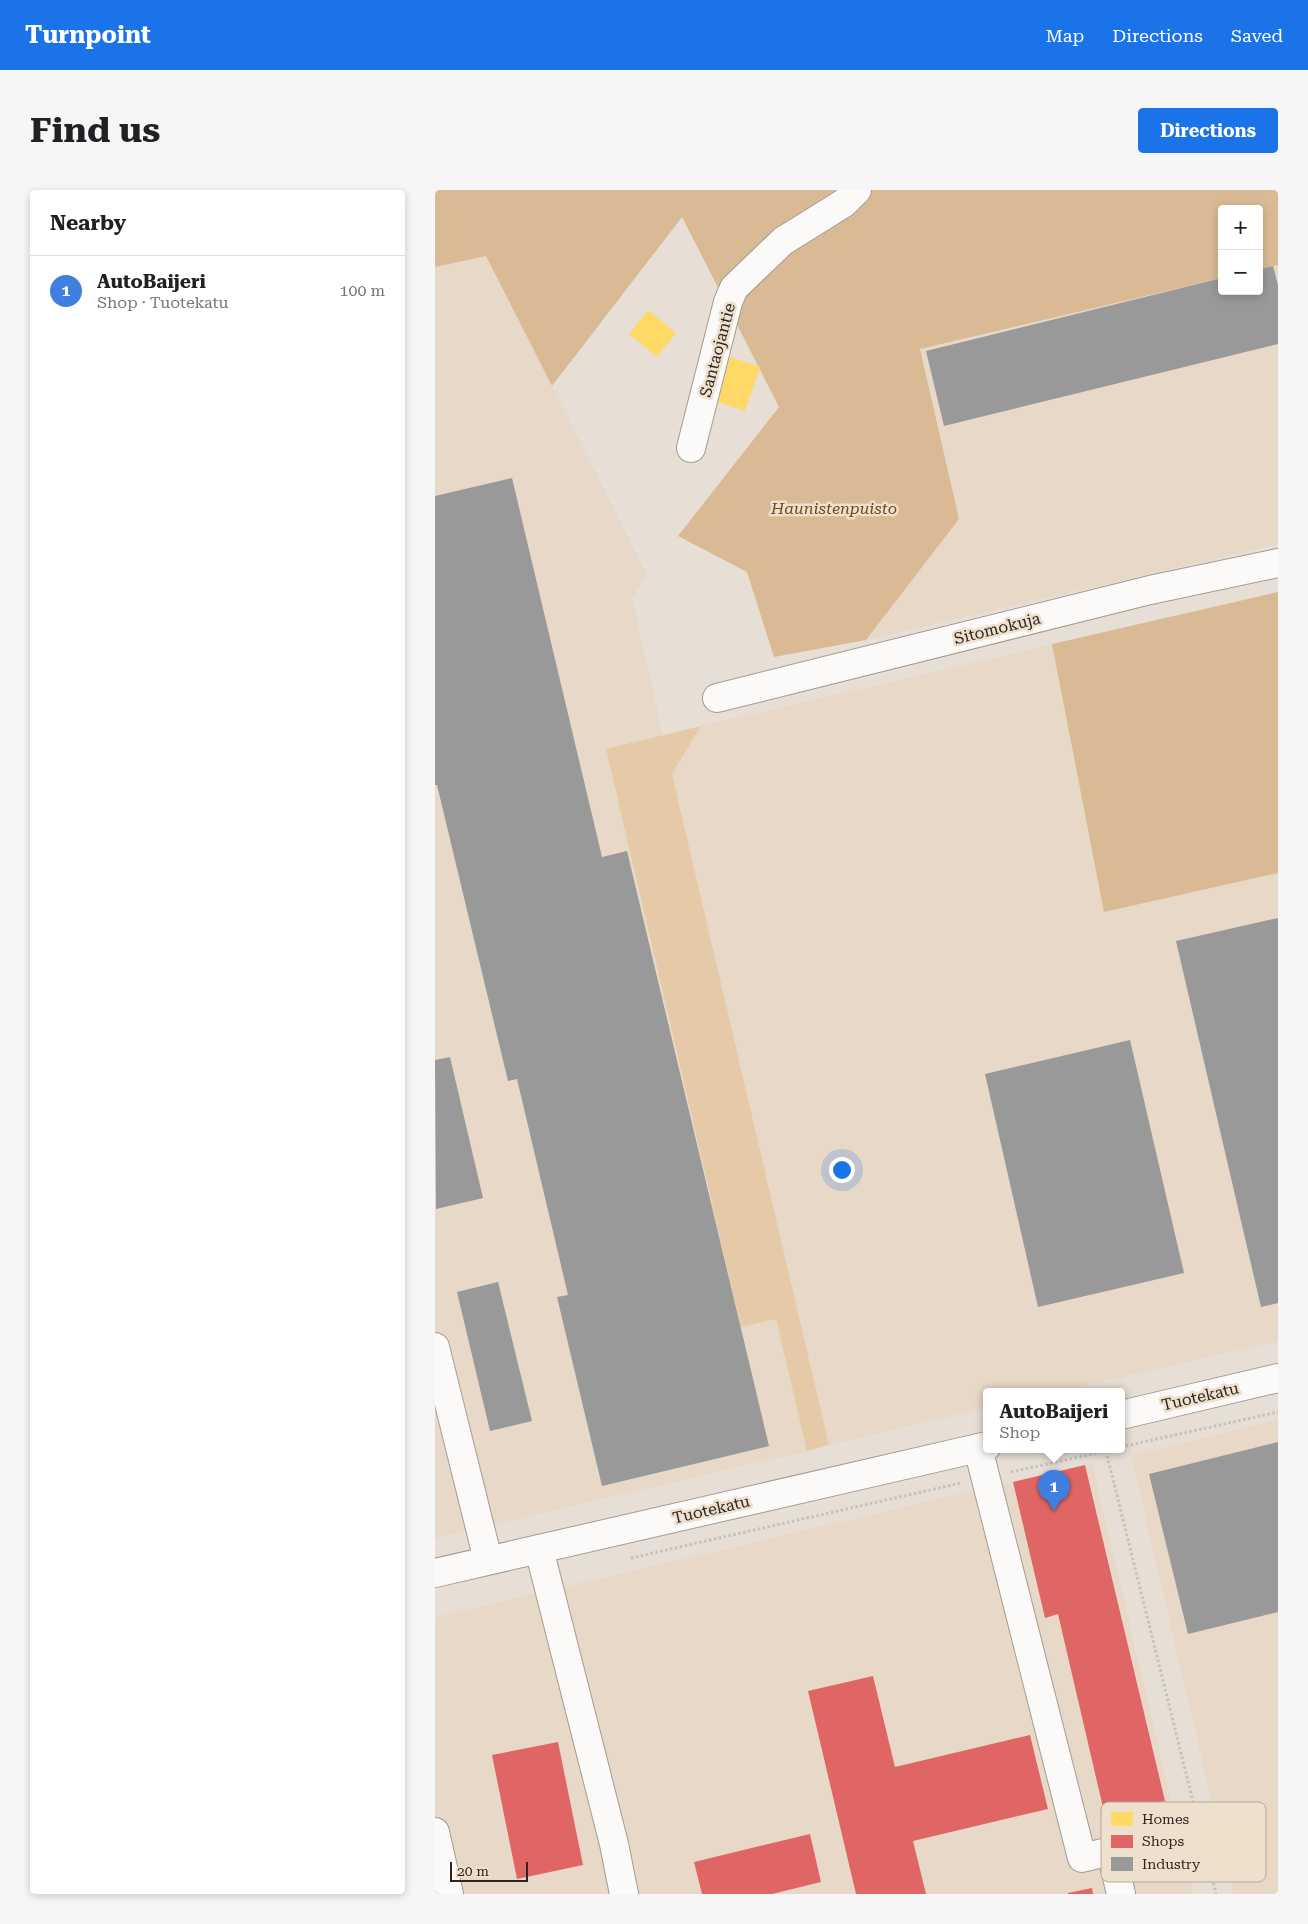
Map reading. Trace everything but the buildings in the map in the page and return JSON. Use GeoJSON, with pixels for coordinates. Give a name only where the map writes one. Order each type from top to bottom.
{"type":"FeatureCollection","features":[{"type":"Feature","properties":{"kind":"street","name":"Santaojantie"},"geometry":{"type":"LineString","coordinates":[[691,448],[728,302],[735,288],[783,241],[844,204],[857,190]]}},
{"type":"Feature","properties":{"kind":"street","name":"Sitomokuja"},"geometry":{"type":"LineString","coordinates":[[717,698],[1150,590],[1278,562]]}},
{"type":"Feature","properties":{"kind":"street"},"geometry":{"type":"LineString","coordinates":[[435,1348],[488,1560]]}},
{"type":"Feature","properties":{"kind":"street","name":"Tuotekatu"},"geometry":{"type":"LineString","coordinates":[[1125,1414],[1278,1378]]}},
{"type":"Feature","properties":{"kind":"street"},"geometry":{"type":"LineString","coordinates":[[982,1447],[986,1478],[1083,1858],[1101,1854]]}},
{"type":"Feature","properties":{"kind":"street","name":"Tuotekatu"},"geometry":{"type":"LineString","coordinates":[[435,1573],[982,1447]]}},
{"type":"Feature","properties":{"kind":"street"},"geometry":{"type":"LineString","coordinates":[[539,1549],[624,1894]]}},
{"type":"Feature","properties":{"kind":"street"},"geometry":{"type":"LineString","coordinates":[[435,1832],[449,1894]]}},
{"type":"Feature","properties":{"kind":"path"},"geometry":{"type":"LineString","coordinates":[[1125,1446],[1278,1412]]}},
{"type":"Feature","properties":{"kind":"path"},"geometry":{"type":"LineString","coordinates":[[622,1560],[1096,1453]]}},
{"type":"Feature","properties":{"kind":"path"},"geometry":{"type":"LineString","coordinates":[[1106,1453],[1193,1802]]}},
{"type":"Feature","properties":{"kind":"shaded area"},"geometry":{"type":"Polygon","coordinates":[[[486,255],[647,575],[632,598],[663,735],[606,750],[741,1326],[776,1319],[807,1451],[435,1538],[435,267],[486,255]]]}},
{"type":"Feature","properties":{"kind":"shaded area"},"geometry":{"type":"Polygon","coordinates":[[[1278,265],[1278,544],[866,640],[959,519],[920,349],[1218,279],[1218,295],[1263,295],[1263,268],[1278,265]]]}},
{"type":"Feature","properties":{"kind":"shaded area"},"geometry":{"type":"Polygon","coordinates":[[[1278,592],[1278,1341],[1073,1388],[983,1388],[983,1409],[829,1445],[672,774],[701,726],[1278,592]]]}},
{"type":"Feature","properties":{"kind":"shaded area"},"geometry":{"type":"Polygon","coordinates":[[[701,726],[672,774],[829,1445],[807,1451],[776,1319],[741,1327],[606,749],[701,726]]]}},
{"type":"Feature","properties":{"kind":"shaded area"},"geometry":{"type":"Polygon","coordinates":[[[1278,1420],[1278,1894],[1233,1894],[1230,1882],[1266,1882],[1266,1802],[1212,1802],[1131,1455],[1278,1420]]]}},
{"type":"Feature","properties":{"kind":"shaded area"},"geometry":{"type":"Polygon","coordinates":[[[1092,1463],[1171,1802],[1101,1802],[1101,1882],[1190,1882],[1193,1894],[435,1894],[435,1617],[1092,1463]]]}},
{"type":"Feature","properties":{"kind":"green space","name":"Haunistenpuisto"},"geometry":{"type":"Polygon","coordinates":[[[435,190],[1278,190],[1278,265],[1263,268],[1263,205],[1218,205],[1218,279],[920,349],[959,519],[866,640],[774,657],[747,572],[678,536],[779,407],[682,217],[552,386],[486,256],[435,267],[435,190]]]}},
{"type":"Feature","properties":{"kind":"green space"},"geometry":{"type":"Polygon","coordinates":[[[1278,592],[1278,873],[1104,912],[1052,644],[1278,592]]]}},
{"type":"Feature","properties":{"kind":"place","name":"AutoBaijeri"},"geometry":{"type":"Point","coordinates":[1054,1511]}}]}
